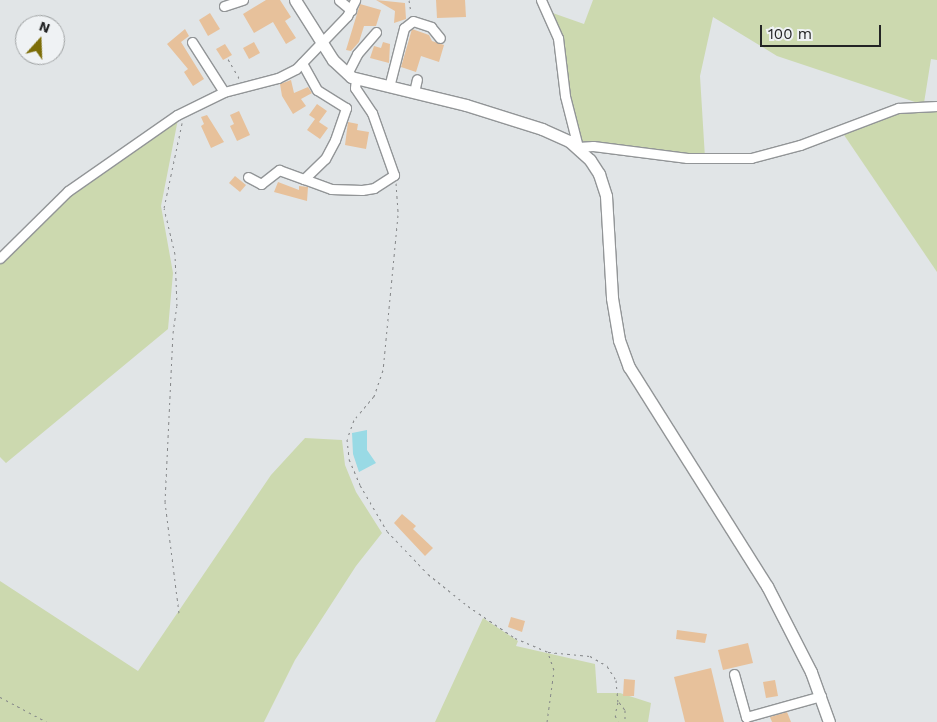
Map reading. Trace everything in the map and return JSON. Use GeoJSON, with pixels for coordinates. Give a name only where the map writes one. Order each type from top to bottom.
{"type":"FeatureCollection","features":[{"type":"Feature","properties":{"kind":"main road"},"geometry":{"type":"LineString","coordinates":[[294,0],[321,44],[351,76],[542,129],[578,147],[599,174],[606,196],[612,298],[619,340],[629,367],[746,549],[788,624],[821,696],[829,722]]}},
{"type":"Feature","properties":{"kind":"street"},"geometry":{"type":"LineString","coordinates":[[224,6],[243,0]]}},
{"type":"Feature","properties":{"kind":"street"},"geometry":{"type":"LineString","coordinates":[[339,0],[351,10]]}},
{"type":"Feature","properties":{"kind":"street"},"geometry":{"type":"LineString","coordinates":[[0,258],[68,191],[185,110],[224,92],[278,78],[302,63],[351,10],[356,0]]}},
{"type":"Feature","properties":{"kind":"street"},"geometry":{"type":"LineString","coordinates":[[541,0],[558,38],[565,96],[578,147],[593,146],[640,154],[687,158],[751,158],[800,145],[898,108],[937,106]]}},
{"type":"Feature","properties":{"kind":"street"},"geometry":{"type":"LineString","coordinates":[[389,87],[404,28],[414,21],[431,27],[440,38]]}},
{"type":"Feature","properties":{"kind":"street"},"geometry":{"type":"LineString","coordinates":[[248,178],[261,184],[278,170],[331,189],[362,190],[374,188],[394,175],[372,113],[355,88],[351,76],[357,54],[376,32]]}},
{"type":"Feature","properties":{"kind":"street"},"geometry":{"type":"LineString","coordinates":[[192,42],[224,92]]}},
{"type":"Feature","properties":{"kind":"street"},"geometry":{"type":"LineString","coordinates":[[302,63],[317,90],[346,108],[325,159],[304,179]]}},
{"type":"Feature","properties":{"kind":"street"},"geometry":{"type":"LineString","coordinates":[[414,92],[417,79]]}},
{"type":"Feature","properties":{"kind":"street"},"geometry":{"type":"LineString","coordinates":[[734,674],[746,718],[821,696]]}},
{"type":"Feature","properties":{"kind":"path"},"geometry":{"type":"LineString","coordinates":[[409,0],[414,21]]}},
{"type":"Feature","properties":{"kind":"path"},"geometry":{"type":"LineString","coordinates":[[228,59],[243,87]]}},
{"type":"Feature","properties":{"kind":"path"},"geometry":{"type":"LineString","coordinates":[[178,613],[165,502],[173,333],[177,306],[175,254],[164,208],[185,110]]}},
{"type":"Feature","properties":{"kind":"path"},"geometry":{"type":"LineString","coordinates":[[394,175],[398,215],[384,370],[374,396],[349,431],[349,459],[377,519],[428,574],[515,638],[548,652],[600,660],[616,680],[618,702],[615,714],[618,722]]}},
{"type":"Feature","properties":{"kind":"path"},"geometry":{"type":"LineString","coordinates":[[547,722],[554,670],[548,652]]}},
{"type":"Feature","properties":{"kind":"path"},"geometry":{"type":"LineString","coordinates":[[0,697],[47,722]]}},
{"type":"Feature","properties":{"kind":"path"},"geometry":{"type":"LineString","coordinates":[[618,702],[625,710],[625,722]]}},
{"type":"Feature","properties":{"kind":"green space"},"geometry":{"type":"Polygon","coordinates":[[[593,0],[937,0],[937,60],[931,59],[924,103],[918,103],[777,56],[713,17],[700,76],[705,158],[594,147],[580,140],[569,116],[560,39],[547,11],[584,24],[593,0]]]}},
{"type":"Feature","properties":{"kind":"green space"},"geometry":{"type":"Polygon","coordinates":[[[905,109],[937,110],[937,272],[842,132],[905,109]]]}},
{"type":"Feature","properties":{"kind":"green space"},"geometry":{"type":"Polygon","coordinates":[[[178,119],[161,206],[173,273],[168,329],[6,463],[0,457],[0,258],[56,202],[178,119]]]}},
{"type":"Feature","properties":{"kind":"green space"},"geometry":{"type":"Polygon","coordinates":[[[305,438],[342,440],[345,465],[356,492],[382,533],[356,566],[295,660],[264,722],[0,722],[0,581],[138,671],[271,475],[305,438]]]}},
{"type":"Feature","properties":{"kind":"green space"},"geometry":{"type":"Polygon","coordinates":[[[483,618],[518,641],[516,646],[595,664],[597,693],[620,693],[651,703],[648,722],[435,722],[483,618]]]}},
{"type":"Feature","properties":{"kind":"water"},"geometry":{"type":"Polygon","coordinates":[[[367,430],[367,450],[376,463],[359,472],[353,454],[352,433],[367,430]]]}},
{"type":"Feature","properties":{"kind":"building"},"geometry":{"type":"Polygon","coordinates":[[[266,0],[280,0],[291,17],[285,21],[296,38],[286,44],[273,22],[254,33],[243,14],[266,0]]]}},
{"type":"Feature","properties":{"kind":"building"},"geometry":{"type":"Polygon","coordinates":[[[376,0],[405,3],[406,19],[394,23],[395,11],[376,0]]]}},
{"type":"Feature","properties":{"kind":"building"},"geometry":{"type":"Polygon","coordinates":[[[436,0],[465,0],[466,17],[437,18],[436,0]]]}},
{"type":"Feature","properties":{"kind":"building"},"geometry":{"type":"Polygon","coordinates":[[[360,4],[381,10],[376,26],[364,26],[359,42],[351,51],[346,50],[360,4]]]}},
{"type":"Feature","properties":{"kind":"building"},"geometry":{"type":"Polygon","coordinates":[[[210,13],[220,29],[208,36],[199,20],[210,13]]]}},
{"type":"Feature","properties":{"kind":"building"},"geometry":{"type":"Polygon","coordinates":[[[185,29],[189,36],[181,42],[204,79],[193,86],[184,72],[188,69],[167,44],[185,29]]]}},
{"type":"Feature","properties":{"kind":"building"},"geometry":{"type":"Polygon","coordinates":[[[412,29],[429,35],[432,41],[444,45],[439,62],[421,56],[416,72],[401,67],[412,29]]]}},
{"type":"Feature","properties":{"kind":"building"},"geometry":{"type":"Polygon","coordinates":[[[254,42],[260,53],[249,59],[243,48],[254,42]]]}},
{"type":"Feature","properties":{"kind":"building"},"geometry":{"type":"Polygon","coordinates":[[[383,42],[390,44],[389,63],[370,58],[374,46],[381,48],[383,42]]]}},
{"type":"Feature","properties":{"kind":"building"},"geometry":{"type":"Polygon","coordinates":[[[225,44],[232,55],[223,60],[216,49],[225,44]]]}},
{"type":"Feature","properties":{"kind":"building"},"geometry":{"type":"Polygon","coordinates":[[[291,80],[294,93],[308,87],[312,93],[301,99],[306,106],[293,114],[282,96],[280,84],[291,80]]]}},
{"type":"Feature","properties":{"kind":"building"},"geometry":{"type":"Polygon","coordinates":[[[317,104],[327,111],[319,122],[328,128],[320,139],[307,130],[315,119],[309,115],[317,104]]]}},
{"type":"Feature","properties":{"kind":"building"},"geometry":{"type":"Polygon","coordinates":[[[239,111],[250,135],[237,141],[230,126],[234,124],[230,115],[239,111]]]}},
{"type":"Feature","properties":{"kind":"building"},"geometry":{"type":"Polygon","coordinates":[[[207,115],[224,142],[211,148],[201,126],[204,124],[201,117],[207,115]]]}},
{"type":"Feature","properties":{"kind":"building"},"geometry":{"type":"Polygon","coordinates":[[[348,122],[358,124],[357,130],[369,132],[366,149],[345,145],[348,122]]]}},
{"type":"Feature","properties":{"kind":"building"},"geometry":{"type":"Polygon","coordinates":[[[235,176],[246,185],[240,192],[229,183],[235,176]]]}},
{"type":"Feature","properties":{"kind":"building"},"geometry":{"type":"Polygon","coordinates":[[[278,182],[299,190],[299,186],[308,187],[307,201],[274,192],[278,182]]]}},
{"type":"Feature","properties":{"kind":"building"},"geometry":{"type":"Polygon","coordinates":[[[402,514],[416,526],[413,529],[433,548],[425,556],[394,523],[402,514]]]}},
{"type":"Feature","properties":{"kind":"building"},"geometry":{"type":"Polygon","coordinates":[[[511,617],[525,621],[522,632],[508,627],[511,617]]]}},
{"type":"Feature","properties":{"kind":"building"},"geometry":{"type":"Polygon","coordinates":[[[677,630],[707,634],[705,643],[676,639],[677,630]]]}},
{"type":"Feature","properties":{"kind":"building"},"geometry":{"type":"Polygon","coordinates":[[[748,643],[753,663],[723,670],[718,650],[748,643]]]}},
{"type":"Feature","properties":{"kind":"building"},"geometry":{"type":"Polygon","coordinates":[[[711,668],[724,722],[685,722],[674,677],[711,668]]]}},
{"type":"Feature","properties":{"kind":"building"},"geometry":{"type":"Polygon","coordinates":[[[624,679],[635,680],[634,696],[623,696],[624,679]]]}},
{"type":"Feature","properties":{"kind":"building"},"geometry":{"type":"Polygon","coordinates":[[[775,680],[778,696],[766,698],[763,682],[775,680]]]}},
{"type":"Feature","properties":{"kind":"building"},"geometry":{"type":"Polygon","coordinates":[[[787,712],[791,722],[772,722],[770,717],[787,712]]]}}]}
